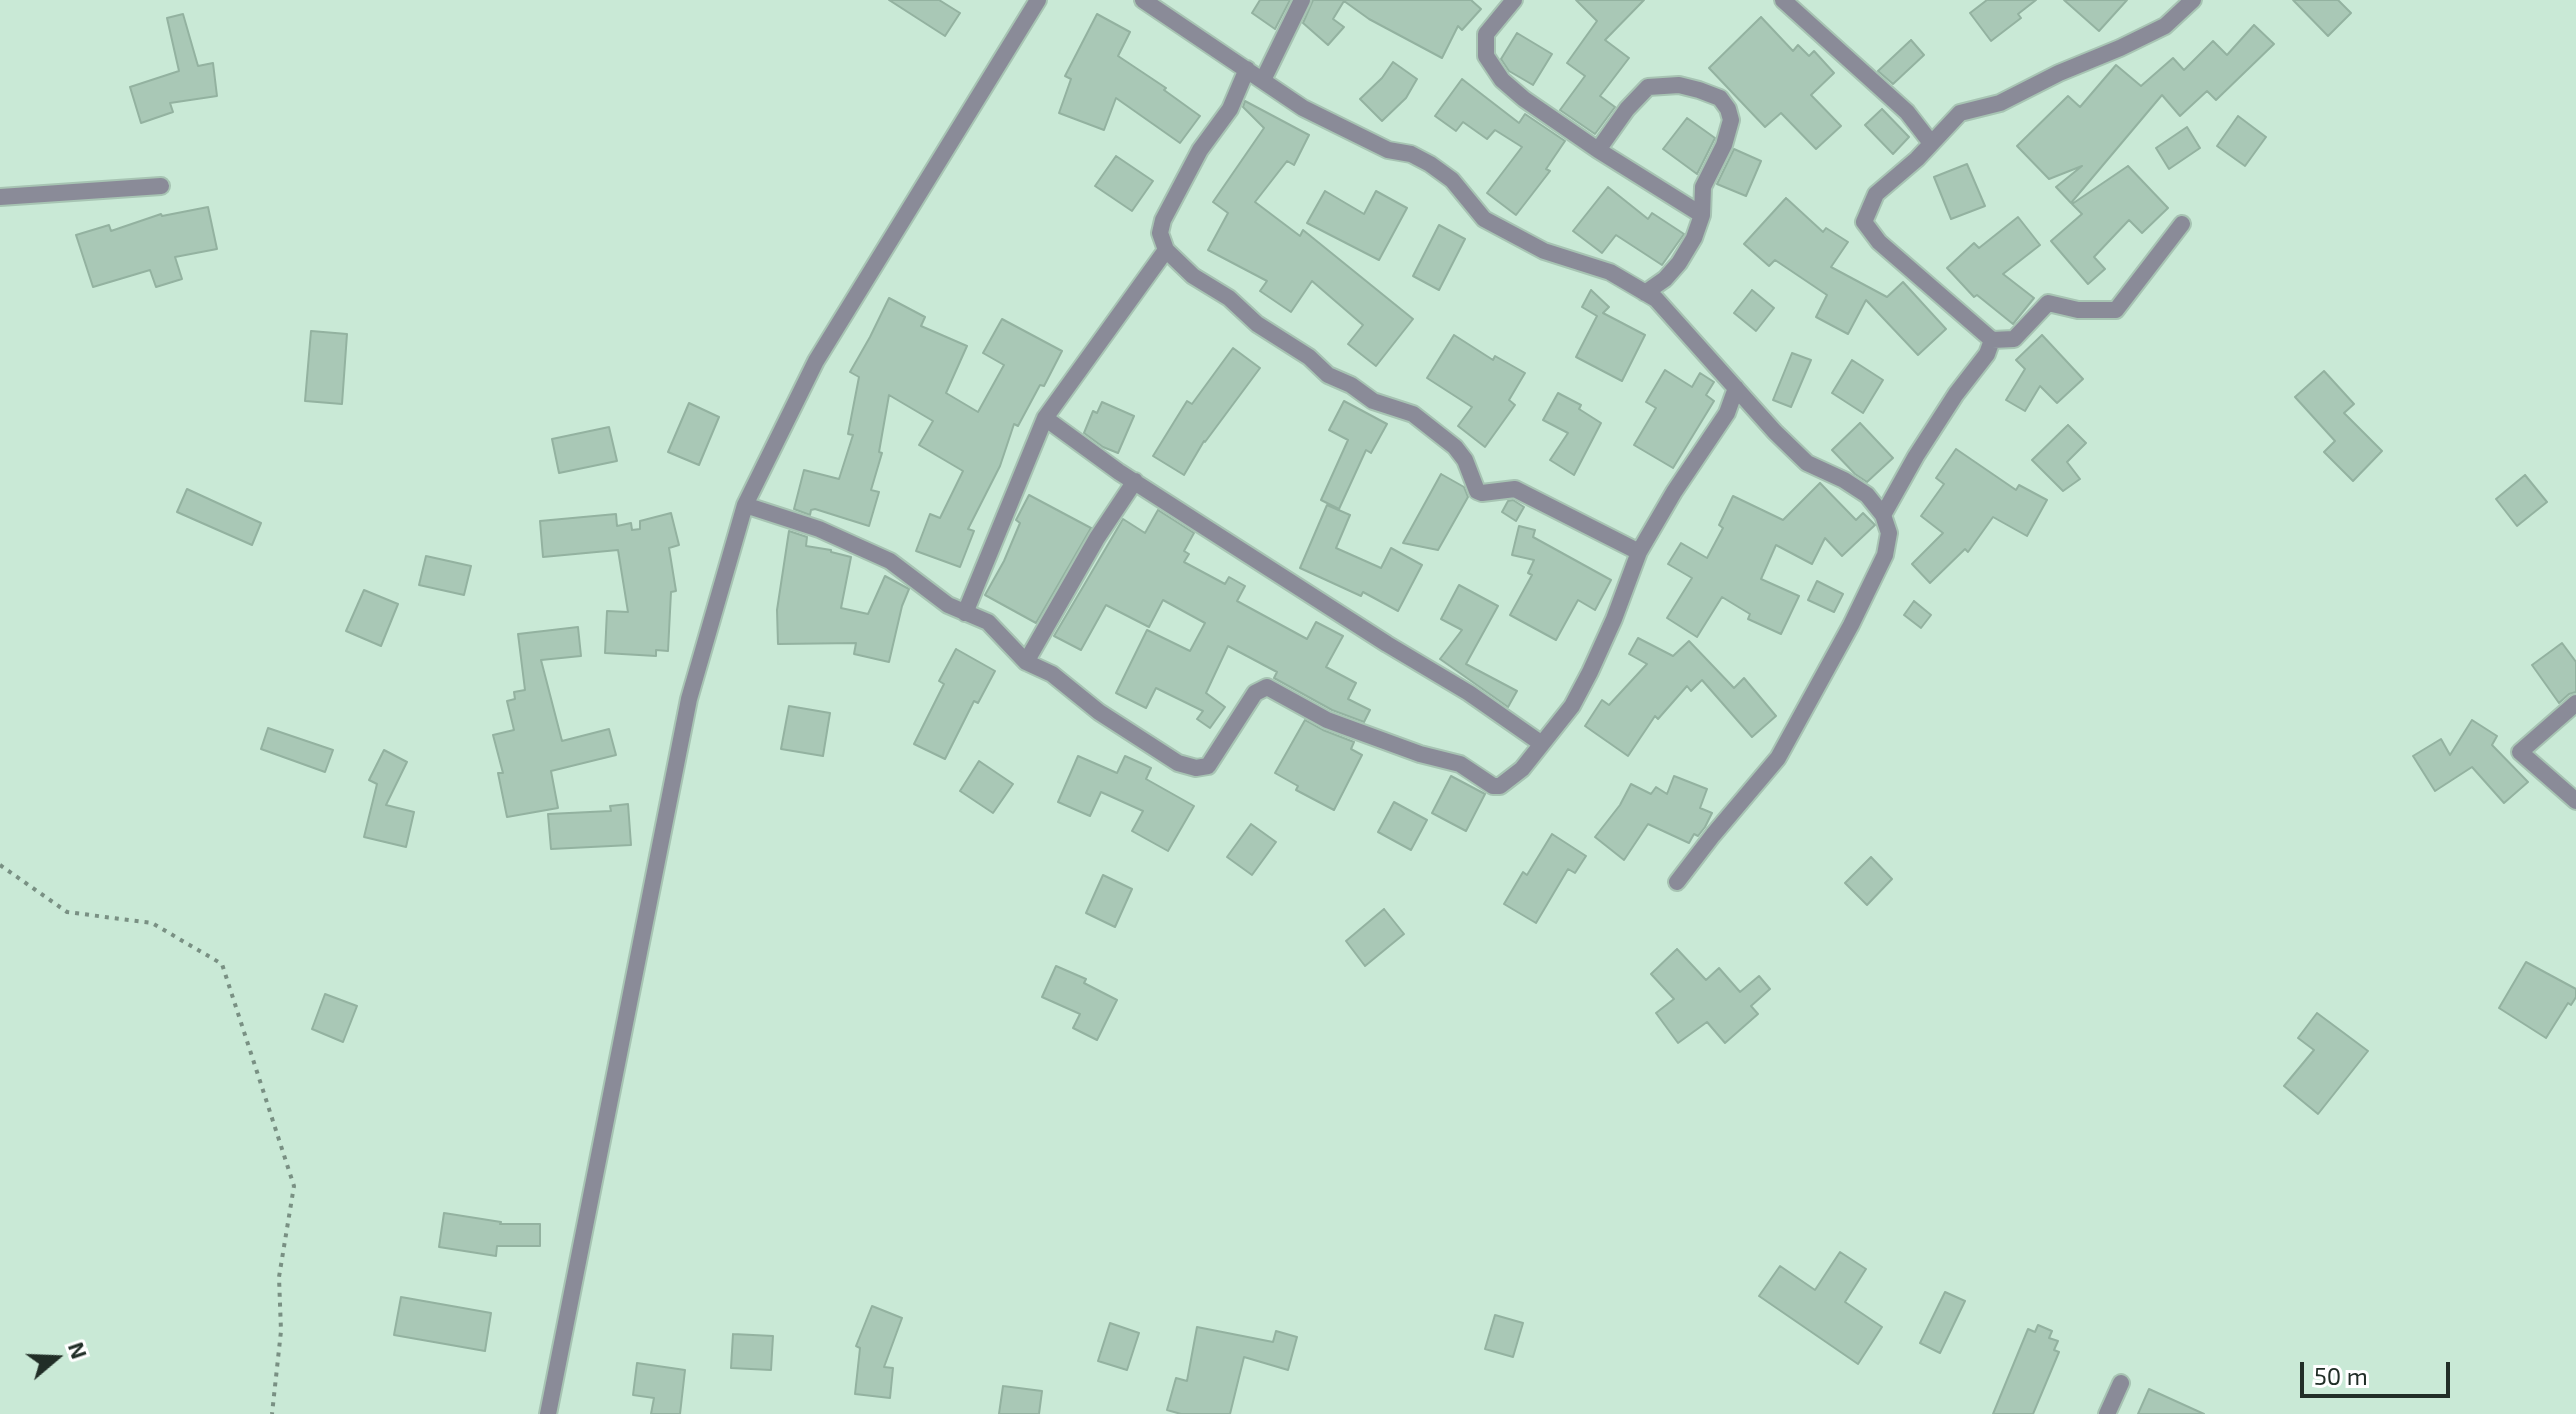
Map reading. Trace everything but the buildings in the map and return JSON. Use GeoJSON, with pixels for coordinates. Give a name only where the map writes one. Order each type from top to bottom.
{"type":"FeatureCollection","features":[{"type":"Feature","properties":{"kind":"street"},"geometry":{"type":"LineString","coordinates":[[548,1414],[689,699],[745,505],[816,361],[1038,0]]}},
{"type":"Feature","properties":{"kind":"street"},"geometry":{"type":"LineString","coordinates":[[1143,0],[1303,108],[1388,150],[1411,154],[1430,164],[1452,180],[1484,219],[1544,251],[1610,272],[1656,299],[1775,432],[1807,463],[1844,480],[1867,495],[1883,515],[1889,533],[1885,555],[1851,625],[1778,758],[1677,882]]}},
{"type":"Feature","properties":{"kind":"street"},"geometry":{"type":"LineString","coordinates":[[1263,80],[1302,0]]}},
{"type":"Feature","properties":{"kind":"street"},"geometry":{"type":"LineString","coordinates":[[1514,0],[1486,34],[1486,56],[1502,80],[1598,150],[1702,215]]}},
{"type":"Feature","properties":{"kind":"street"},"geometry":{"type":"LineString","coordinates":[[1783,0],[1907,112],[1931,143]]}},
{"type":"Feature","properties":{"kind":"street"},"geometry":{"type":"LineString","coordinates":[[2182,224],[2116,310],[2078,310],[2048,303],[2014,339],[1992,340],[1879,242],[1864,222],[1876,194],[1917,159],[1960,113],[2000,103],[2059,73],[2120,48],[2165,26],[2193,0]]}},
{"type":"Feature","properties":{"kind":"street"},"geometry":{"type":"LineString","coordinates":[[1247,69],[1230,109],[1200,150],[1163,220],[1160,233],[1166,250],[1193,276],[1229,298],[1257,324],[1309,357],[1328,375],[1351,385],[1373,401],[1413,414],[1455,447],[1465,460],[1477,491],[1515,489],[1639,552]]}},
{"type":"Feature","properties":{"kind":"street"},"geometry":{"type":"LineString","coordinates":[[1598,150],[1627,109],[1648,87],[1679,85],[1720,98],[1728,109],[1731,120],[1724,145],[1703,187],[1702,215],[1694,238],[1665,279],[1645,293]]}},
{"type":"Feature","properties":{"kind":"street"},"geometry":{"type":"LineString","coordinates":[[0,197],[161,186]]}},
{"type":"Feature","properties":{"kind":"street"},"geometry":{"type":"LineString","coordinates":[[965,613],[1045,418],[1166,250]]}},
{"type":"Feature","properties":{"kind":"street"},"geometry":{"type":"LineString","coordinates":[[1883,515],[1916,456],[1956,394],[1987,354],[1992,340]]}},
{"type":"Feature","properties":{"kind":"street"},"geometry":{"type":"LineString","coordinates":[[745,505],[819,529],[890,561],[948,605],[988,622],[1026,662],[1052,674],[1099,712],[1178,763],[1196,768],[1208,766],[1255,693],[1267,687],[1327,720],[1420,754],[1460,764],[1493,786],[1504,785],[1522,769],[1572,706],[1590,672],[1639,552],[1674,492],[1727,413],[1736,388]]}},
{"type":"Feature","properties":{"kind":"street"},"geometry":{"type":"LineString","coordinates":[[1045,418],[1119,472],[1469,693],[1542,744]]}},
{"type":"Feature","properties":{"kind":"street"},"geometry":{"type":"LineString","coordinates":[[1026,662],[1097,538],[1135,481]]}},
{"type":"Feature","properties":{"kind":"street"},"geometry":{"type":"LineString","coordinates":[[2576,703],[2520,752],[2576,801]]}},
{"type":"Feature","properties":{"kind":"street"},"geometry":{"type":"LineString","coordinates":[[2107,1414],[2121,1383]]}},
{"type":"Feature","properties":{"kind":"path"},"geometry":{"type":"LineString","coordinates":[[0,865],[67,912],[152,923],[222,964],[294,1186],[279,1277],[281,1331],[272,1414]]}}]}
